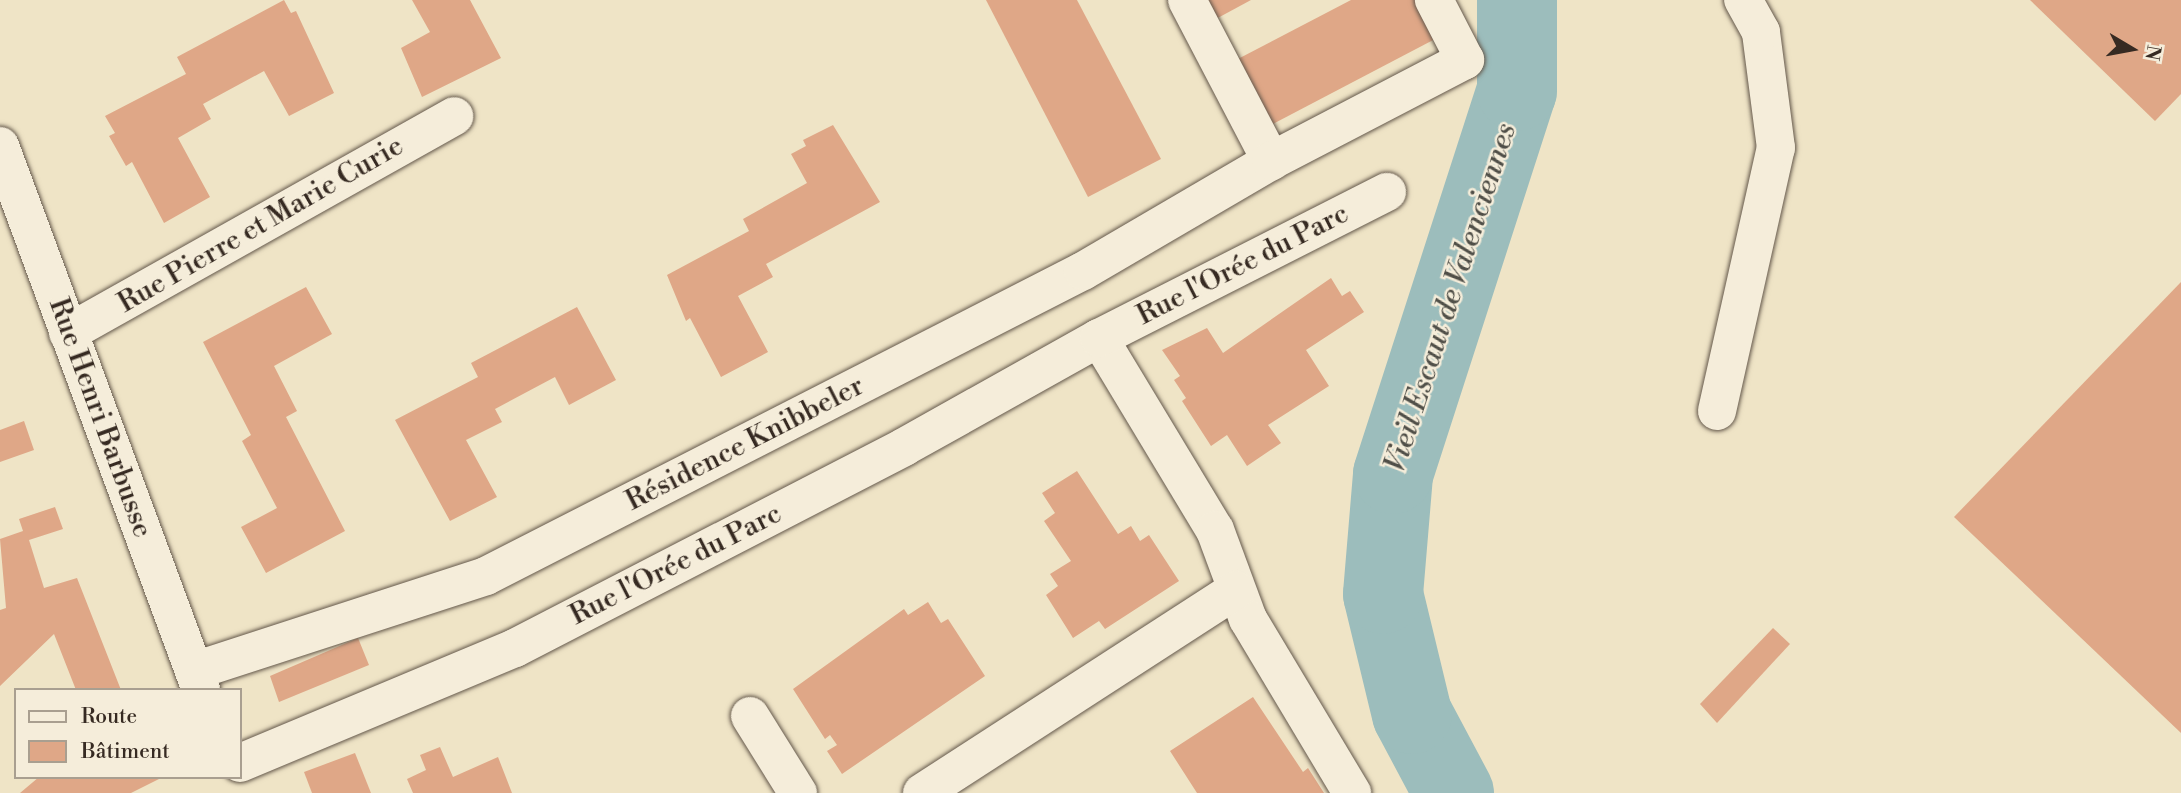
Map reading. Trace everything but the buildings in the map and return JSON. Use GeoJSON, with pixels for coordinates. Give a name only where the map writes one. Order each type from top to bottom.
{"type":"FeatureCollection","features":[{"type":"Feature","properties":{"kind":"street"},"geometry":{"type":"LineString","coordinates":[[1187,0],[1271,162]]}},
{"type":"Feature","properties":{"kind":"street","name":"Résidence Knibbeler"},"geometry":{"type":"LineString","coordinates":[[198,680],[458,587],[511,564],[1083,271],[1271,162],[1465,60],[1434,0]]}},
{"type":"Feature","properties":{"kind":"street"},"geometry":{"type":"LineString","coordinates":[[1717,411],[1776,148],[1761,32],[1743,0]]}},
{"type":"Feature","properties":{"kind":"street","name":"Rue Pierre et Marie Curie"},"geometry":{"type":"LineString","coordinates":[[68,332],[454,116]]}},
{"type":"Feature","properties":{"kind":"street","name":"Rue Henri Barbusse"},"geometry":{"type":"LineString","coordinates":[[0,146],[198,680]]}},
{"type":"Feature","properties":{"kind":"street","name":"Rue l'Orée du Parc"},"geometry":{"type":"LineString","coordinates":[[242,763],[515,648],[904,447],[1099,338],[1387,192]]}},
{"type":"Feature","properties":{"kind":"street"},"geometry":{"type":"LineString","coordinates":[[1099,338],[1215,530],[1236,590],[1352,793]]}},
{"type":"Feature","properties":{"kind":"street"},"geometry":{"type":"LineString","coordinates":[[922,793],[1236,590]]}},
{"type":"Feature","properties":{"kind":"street"},"geometry":{"type":"LineString","coordinates":[[750,716],[798,793]]}},
{"type":"Feature","properties":{"kind":"waterway","name":"Vieil Escaut de Valenciennes"},"geometry":{"type":"LineString","coordinates":[[1454,793],[1412,714],[1383,594],[1393,474],[1517,91],[1517,0]]}}]}
